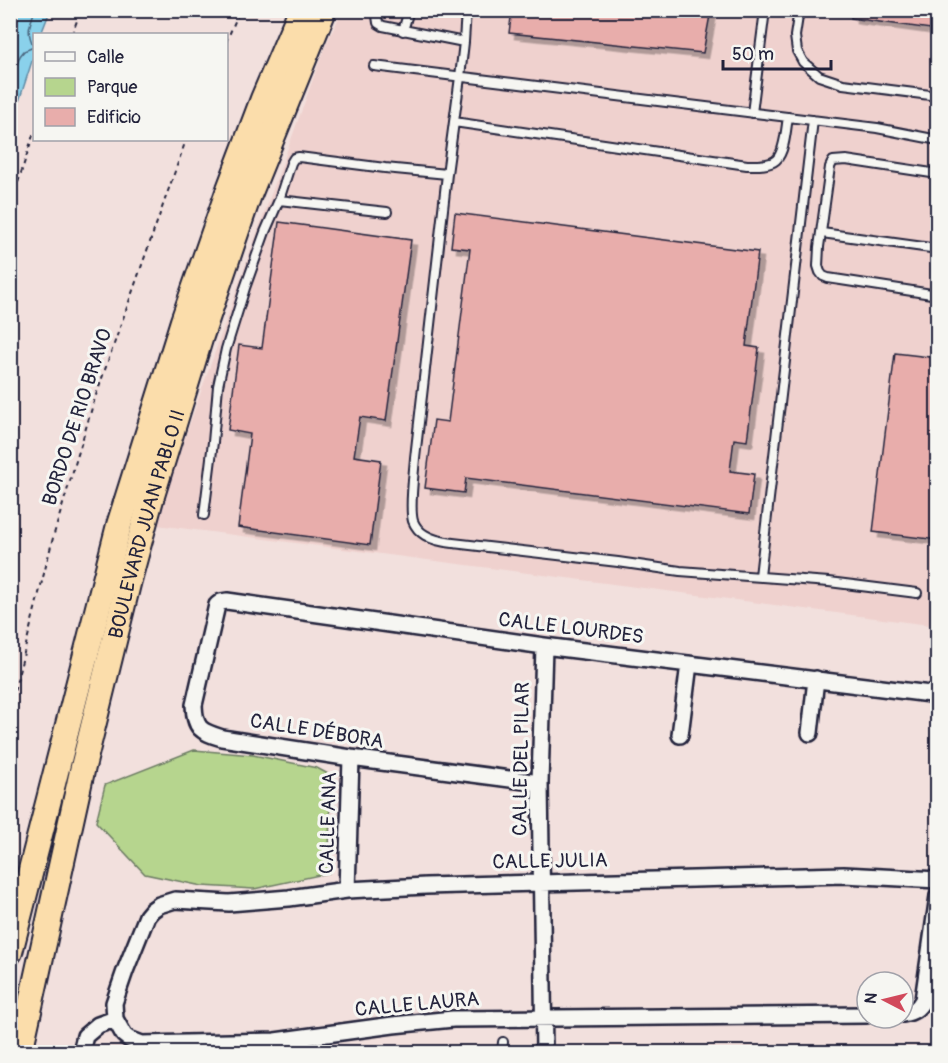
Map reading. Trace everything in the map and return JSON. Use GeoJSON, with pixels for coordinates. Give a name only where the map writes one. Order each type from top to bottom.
{"type":"FeatureCollection","features":[{"type":"Feature","properties":{"kind":"highway","name":"BOULEVARD JUAN PABLO II"},"geometry":{"type":"LineString","coordinates":[[10,952],[119,525],[183,321],[229,189],[263,99],[302,10]]}},
{"type":"Feature","properties":{"kind":"highway","name":"BOULEVARD JUAN PABLO II"},"geometry":{"type":"LineString","coordinates":[[20,1053],[88,748],[154,489],[201,336],[249,195],[324,10]]}},
{"type":"Feature","properties":{"kind":"street","name":"CALLE LOURDES"},"geometry":{"type":"LineString","coordinates":[[213,621],[217,605],[227,601],[544,646],[938,695]]}},
{"type":"Feature","properties":{"kind":"street","name":"CALLE DÉBORA"},"geometry":{"type":"LineString","coordinates":[[213,621],[194,705],[196,725],[202,730],[222,738],[540,783]]}},
{"type":"Feature","properties":{"kind":"street","name":"CALLE DEL PILAR"},"geometry":{"type":"LineString","coordinates":[[544,646],[540,783],[544,1053]]}},
{"type":"Feature","properties":{"kind":"street"},"geometry":{"type":"LineString","coordinates":[[680,735],[689,664]]}},
{"type":"Feature","properties":{"kind":"street"},"geometry":{"type":"LineString","coordinates":[[810,734],[816,679]]}},
{"type":"Feature","properties":{"kind":"street","name":"CALLE ANA"},"geometry":{"type":"LineString","coordinates":[[347,890],[351,758]]}},
{"type":"Feature","properties":{"kind":"street","name":"CALLE JULIA"},"geometry":{"type":"LineString","coordinates":[[115,1019],[114,1003],[124,971],[147,916],[152,910],[175,900],[229,903],[347,890],[542,882],[844,875],[938,880]]}},
{"type":"Feature","properties":{"kind":"street"},"geometry":{"type":"LineString","coordinates":[[915,1010],[923,1000],[938,896]]}},
{"type":"Feature","properties":{"kind":"street","name":"CALLE LAURA"},"geometry":{"type":"LineString","coordinates":[[115,1019],[124,1035],[129,1039],[142,1044],[179,1044],[275,1041],[393,1025],[453,1020],[855,1015]]}},
{"type":"Feature","properties":{"kind":"street"},"geometry":{"type":"LineString","coordinates":[[81,1053],[85,1036],[98,1025],[115,1019]]}},
{"type":"Feature","properties":{"kind":"lane"},"geometry":{"type":"LineString","coordinates":[[379,10],[378,22],[382,26],[464,42]]}},
{"type":"Feature","properties":{"kind":"lane"},"geometry":{"type":"LineString","coordinates":[[403,31],[409,10]]}},
{"type":"Feature","properties":{"kind":"lane"},"geometry":{"type":"LineString","coordinates":[[466,10],[415,458],[413,521],[418,529],[437,541],[680,571],[829,582],[917,593]]}},
{"type":"Feature","properties":{"kind":"lane"},"geometry":{"type":"LineString","coordinates":[[752,113],[765,10]]}},
{"type":"Feature","properties":{"kind":"lane"},"geometry":{"type":"LineString","coordinates":[[799,10],[795,36],[797,51],[803,62],[819,76],[843,84],[938,96]]}},
{"type":"Feature","properties":{"kind":"lane"},"geometry":{"type":"LineString","coordinates":[[374,66],[877,128],[938,140]]}},
{"type":"Feature","properties":{"kind":"lane"},"geometry":{"type":"LineString","coordinates":[[454,122],[747,165],[764,165],[776,160],[781,152],[788,117]]}},
{"type":"Feature","properties":{"kind":"lane"},"geometry":{"type":"LineString","coordinates":[[760,576],[813,120]]}},
{"type":"Feature","properties":{"kind":"lane"},"geometry":{"type":"LineString","coordinates":[[204,515],[218,386],[226,349],[261,243],[294,158],[447,174]]}},
{"type":"Feature","properties":{"kind":"lane"},"geometry":{"type":"LineString","coordinates":[[938,174],[834,160],[830,167],[818,266],[823,276],[938,295]]}},
{"type":"Feature","properties":{"kind":"lane"},"geometry":{"type":"LineString","coordinates":[[279,200],[387,212]]}},
{"type":"Feature","properties":{"kind":"lane"},"geometry":{"type":"LineString","coordinates":[[822,233],[938,249]]}},
{"type":"Feature","properties":{"kind":"lane"},"geometry":{"type":"LineString","coordinates":[[502,1053],[503,1042]]}},
{"type":"Feature","properties":{"kind":"path"},"geometry":{"type":"LineString","coordinates":[[72,33],[81,10]]}},
{"type":"Feature","properties":{"kind":"path"},"geometry":{"type":"LineString","coordinates":[[228,37],[240,10]]}},
{"type":"Feature","properties":{"kind":"path"},"geometry":{"type":"LineString","coordinates":[[10,208],[33,135]]}},
{"type":"Feature","properties":{"kind":"path","name":"BORDO DE RIO BRAVO"},"geometry":{"type":"LineString","coordinates":[[10,708],[54,534],[95,398],[186,141]]}},
{"type":"Feature","properties":{"kind":"shaded area"},"geometry":{"type":"Polygon","coordinates":[[[342,11],[937,11],[937,626],[157,525],[170,480],[249,255],[324,49],[342,11]]]}},
{"type":"Feature","properties":{"kind":"green space"},"geometry":{"type":"Polygon","coordinates":[[[194,750],[253,755],[317,768],[330,775],[329,873],[254,889],[202,886],[145,874],[96,822],[105,785],[194,750]]]}},
{"type":"Feature","properties":{"kind":"water"},"geometry":{"type":"Polygon","coordinates":[[[11,10],[50,11],[41,33],[33,33],[33,58],[11,126],[11,10]]]}},
{"type":"Feature","properties":{"kind":"building"},"geometry":{"type":"Polygon","coordinates":[[[512,10],[711,10],[703,53],[509,33],[512,10]]]}},
{"type":"Feature","properties":{"kind":"building"},"geometry":{"type":"Polygon","coordinates":[[[851,10],[938,10],[938,30],[851,18],[851,10]]]}},
{"type":"Feature","properties":{"kind":"building"},"geometry":{"type":"Polygon","coordinates":[[[455,213],[758,252],[746,346],[759,348],[747,441],[734,439],[730,471],[754,474],[749,514],[466,478],[464,493],[425,488],[434,420],[448,422],[470,249],[451,247],[455,213]]]}},
{"type":"Feature","properties":{"kind":"building"},"geometry":{"type":"Polygon","coordinates":[[[279,222],[411,240],[386,421],[360,417],[354,456],[381,460],[370,545],[238,527],[250,434],[228,430],[239,345],[262,348],[279,222]]]}},
{"type":"Feature","properties":{"kind":"building"},"geometry":{"type":"Polygon","coordinates":[[[895,353],[938,358],[938,540],[873,532],[895,353]]]}}]}
